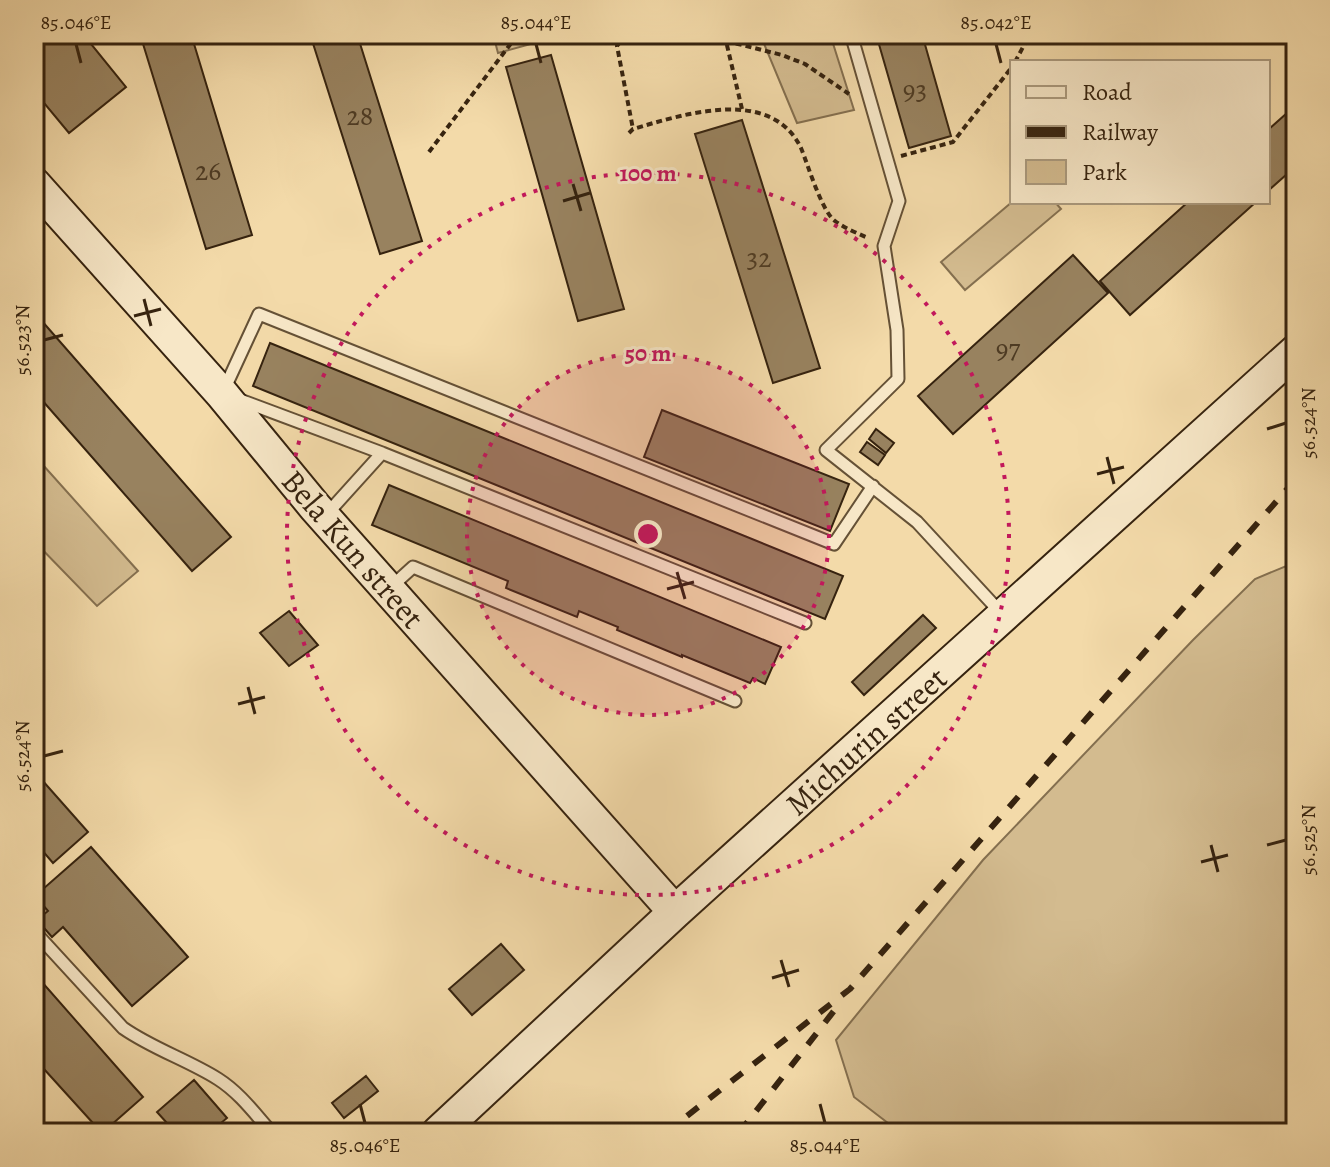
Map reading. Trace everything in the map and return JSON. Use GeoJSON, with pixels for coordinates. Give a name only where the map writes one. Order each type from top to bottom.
{"type":"FeatureCollection","features":[{"type":"Feature","properties":{"kind":"main road","name":"Bela Kun street"},"geometry":{"type":"LineString","coordinates":[[34,184],[222,394],[388,590],[675,912]]}},
{"type":"Feature","properties":{"kind":"main road","name":"Michurin street"},"geometry":{"type":"LineString","coordinates":[[438,1133],[675,912],[1296,351]]}},
{"type":"Feature","properties":{"kind":"lane"},"geometry":{"type":"LineString","coordinates":[[851,34],[899,201],[884,246],[897,330],[898,379],[826,450],[917,522],[1004,617]]}},
{"type":"Feature","properties":{"kind":"lane"},"geometry":{"type":"LineString","coordinates":[[805,623],[382,453],[222,394],[259,314],[834,544],[873,486]]}},
{"type":"Feature","properties":{"kind":"lane"},"geometry":{"type":"LineString","coordinates":[[324,517],[382,453]]}},
{"type":"Feature","properties":{"kind":"lane"},"geometry":{"type":"LineString","coordinates":[[388,590],[413,567],[735,701]]}},
{"type":"Feature","properties":{"kind":"lane"},"geometry":{"type":"LineString","coordinates":[[34,931],[123,1028],[140,1041],[218,1079],[239,1096],[272,1133]]}},
{"type":"Feature","properties":{"kind":"path"},"geometry":{"type":"LineString","coordinates":[[429,152],[518,34]]}},
{"type":"Feature","properties":{"kind":"path"},"geometry":{"type":"LineString","coordinates":[[626,34],[617,46],[631,131],[691,112],[742,109],[786,125],[800,146],[832,220],[884,246]]}},
{"type":"Feature","properties":{"kind":"path"},"geometry":{"type":"LineString","coordinates":[[692,34],[782,55],[805,64],[874,114]]}},
{"type":"Feature","properties":{"kind":"path"},"geometry":{"type":"LineString","coordinates":[[726,41],[732,34]]}},
{"type":"Feature","properties":{"kind":"path"},"geometry":{"type":"LineString","coordinates":[[1015,60],[1030,34]]}},
{"type":"Feature","properties":{"kind":"path"},"geometry":{"type":"LineString","coordinates":[[726,41],[742,109]]}},
{"type":"Feature","properties":{"kind":"path"},"geometry":{"type":"LineString","coordinates":[[887,160],[953,142],[1010,68]]}},
{"type":"Feature","properties":{"kind":"green space"},"geometry":{"type":"Polygon","coordinates":[[[493,34],[567,34],[498,53],[493,34]]]}},
{"type":"Feature","properties":{"kind":"green space"},"geometry":{"type":"Polygon","coordinates":[[[760,34],[830,34],[854,110],[797,123],[760,34]]]}},
{"type":"Feature","properties":{"kind":"green space"},"geometry":{"type":"Polygon","coordinates":[[[1010,204],[1057,204],[1061,209],[965,290],[941,262],[1010,204]]]}},
{"type":"Feature","properties":{"kind":"green space"},"geometry":{"type":"Polygon","coordinates":[[[34,455],[138,571],[97,606],[34,541],[34,455]]]}},
{"type":"Feature","properties":{"kind":"green space"},"geometry":{"type":"Polygon","coordinates":[[[1296,562],[1296,1133],[901,1133],[854,1097],[836,1040],[983,860],[1193,640],[1255,579],[1296,562]]]}},
{"type":"Feature","properties":{"kind":"building"},"geometry":{"type":"Polygon","coordinates":[[[48,34],[83,34],[126,87],[69,133],[34,91],[34,46],[48,34]]]}},
{"type":"Feature","properties":{"kind":"building"},"geometry":{"type":"Polygon","coordinates":[[[140,34],[191,34],[252,235],[206,249],[140,34]]]}},
{"type":"Feature","properties":{"kind":"building"},"geometry":{"type":"Polygon","coordinates":[[[310,34],[357,34],[422,241],[380,254],[310,34]]]}},
{"type":"Feature","properties":{"kind":"building"},"geometry":{"type":"Polygon","coordinates":[[[876,34],[922,34],[951,136],[909,148],[876,34]]]}},
{"type":"Feature","properties":{"kind":"building"},"geometry":{"type":"Polygon","coordinates":[[[551,55],[624,309],[578,321],[506,67],[551,55]]]}},
{"type":"Feature","properties":{"kind":"building"},"geometry":{"type":"Polygon","coordinates":[[[1296,105],[1296,166],[1270,189],[1270,128],[1296,105]]]}},
{"type":"Feature","properties":{"kind":"building"},"geometry":{"type":"Polygon","coordinates":[[[742,120],[820,368],[773,383],[695,134],[742,120]]]}},
{"type":"Feature","properties":{"kind":"building"},"geometry":{"type":"Polygon","coordinates":[[[1186,204],[1254,204],[1130,315],[1100,281],[1186,204]]]}},
{"type":"Feature","properties":{"kind":"building"},"geometry":{"type":"Polygon","coordinates":[[[1073,255],[1108,293],[953,434],[918,396],[1073,255]]]}},
{"type":"Feature","properties":{"kind":"building"},"geometry":{"type":"Polygon","coordinates":[[[34,312],[231,537],[192,571],[34,391],[34,312]]]}},
{"type":"Feature","properties":{"kind":"building"},"geometry":{"type":"Polygon","coordinates":[[[270,343],[843,576],[825,619],[253,386],[270,343]]]}},
{"type":"Feature","properties":{"kind":"building"},"geometry":{"type":"Polygon","coordinates":[[[662,410],[849,484],[830,531],[644,457],[662,410]]]}},
{"type":"Feature","properties":{"kind":"building"},"geometry":{"type":"Polygon","coordinates":[[[876,429],[894,443],[886,453],[869,439],[876,429]]]}},
{"type":"Feature","properties":{"kind":"building"},"geometry":{"type":"Polygon","coordinates":[[[867,442],[885,455],[878,465],[860,452],[867,442]]]}},
{"type":"Feature","properties":{"kind":"building"},"geometry":{"type":"Polygon","coordinates":[[[389,485],[781,647],[765,684],[753,678],[750,683],[682,657],[579,611],[577,617],[506,588],[508,581],[372,525],[389,485]]]}},
{"type":"Feature","properties":{"kind":"building"},"geometry":{"type":"Polygon","coordinates":[[[289,611],[318,645],[289,666],[260,633],[289,611]]]}},
{"type":"Feature","properties":{"kind":"building"},"geometry":{"type":"Polygon","coordinates":[[[923,615],[936,628],[864,695],[852,682],[923,615]]]}},
{"type":"Feature","properties":{"kind":"building"},"geometry":{"type":"Polygon","coordinates":[[[34,771],[88,832],[53,863],[34,841],[34,771]]]}},
{"type":"Feature","properties":{"kind":"building"},"geometry":{"type":"Polygon","coordinates":[[[91,847],[188,957],[132,1006],[63,927],[52,937],[37,920],[48,911],[35,896],[91,847]]]}},
{"type":"Feature","properties":{"kind":"building"},"geometry":{"type":"Polygon","coordinates":[[[501,944],[524,970],[472,1015],[449,989],[501,944]]]}},
{"type":"Feature","properties":{"kind":"building"},"geometry":{"type":"Polygon","coordinates":[[[34,973],[143,1097],[102,1133],[34,1058],[34,973]]]}},
{"type":"Feature","properties":{"kind":"building"},"geometry":{"type":"Polygon","coordinates":[[[366,1076],[378,1091],[344,1118],[332,1103],[366,1076]]]}},
{"type":"Feature","properties":{"kind":"building"},"geometry":{"type":"Polygon","coordinates":[[[194,1080],[227,1118],[209,1133],[176,1133],[157,1112],[194,1080]]]}},
{"type":"Feature","properties":{"kind":"railway"},"geometry":{"type":"LineString","coordinates":[[665,1133],[850,989],[1296,479]]}},
{"type":"Feature","properties":{"kind":"railway"},"geometry":{"type":"LineString","coordinates":[[739,1133],[837,1007]]}}]}
